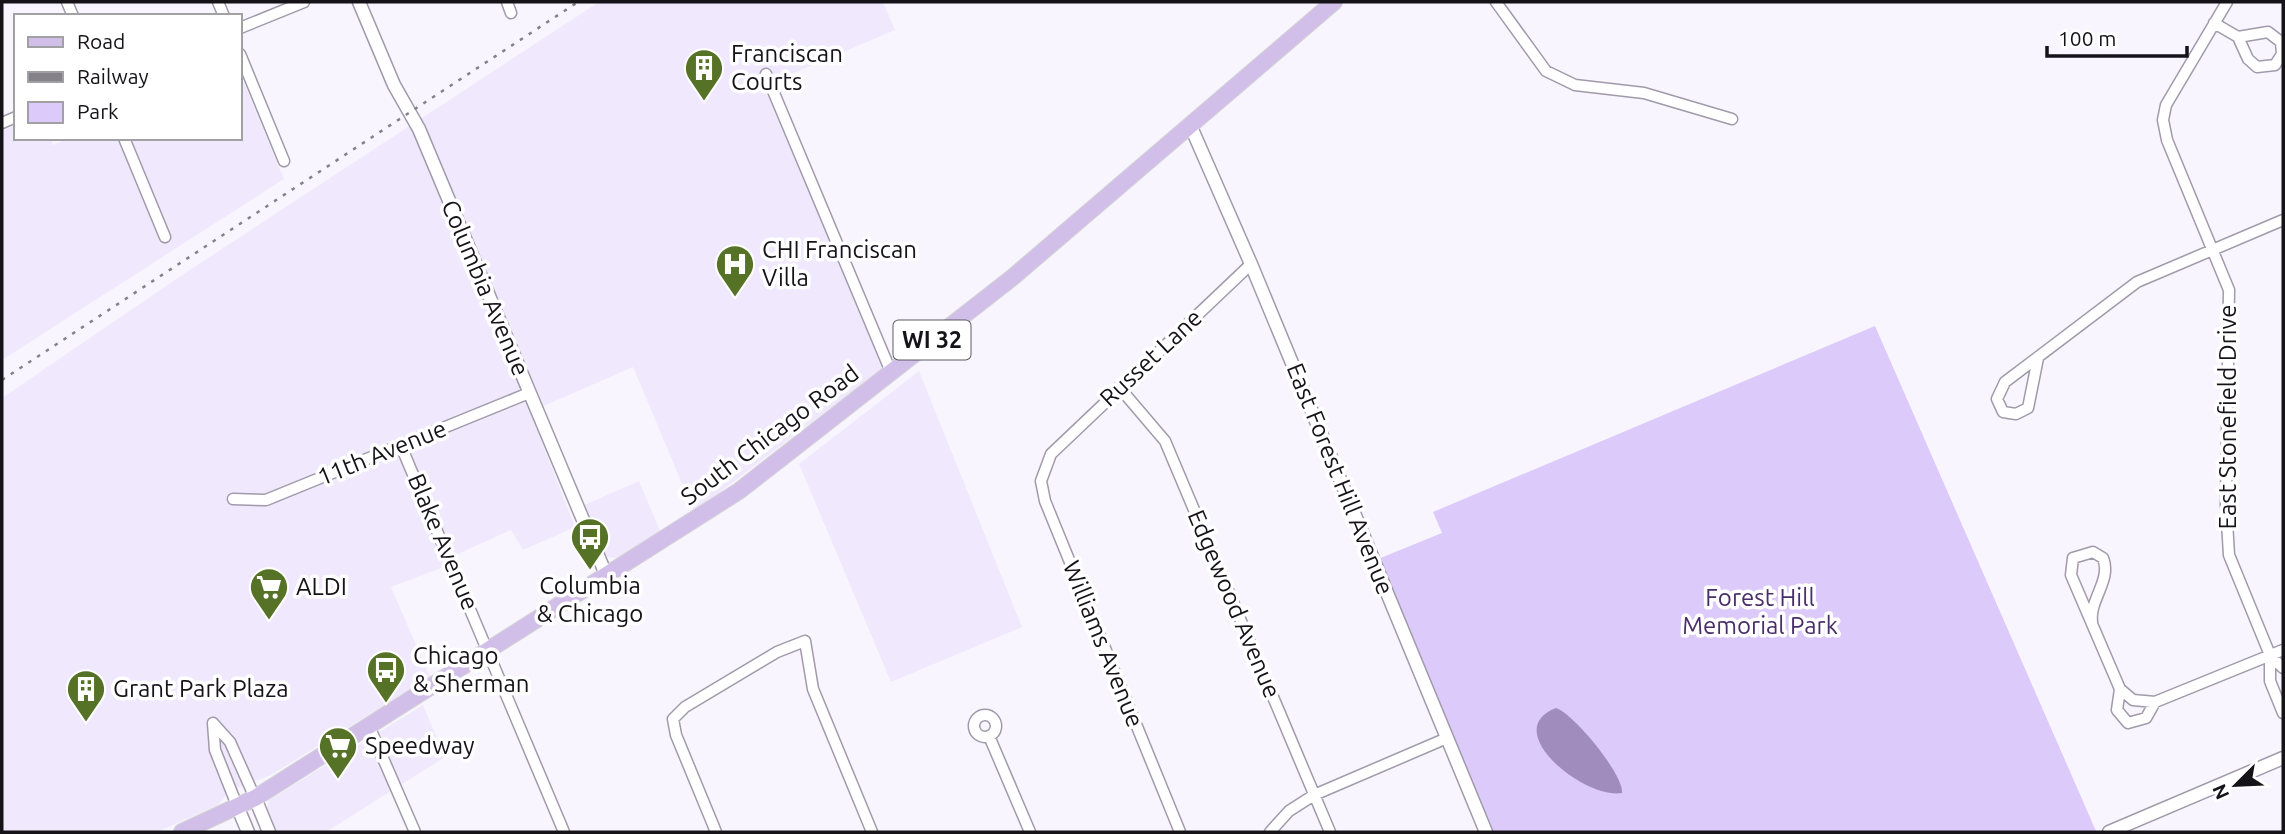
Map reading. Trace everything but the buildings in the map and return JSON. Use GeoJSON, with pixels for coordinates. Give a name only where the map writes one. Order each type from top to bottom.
{"type":"FeatureCollection","features":[{"type":"Feature","properties":{"kind":"main road","name":"South Chicago Road"},"geometry":{"type":"LineString","coordinates":[[181,832],[255,798],[739,491],[1013,277],[1334,2]]}},
{"type":"Feature","properties":{"kind":"street"},"geometry":{"type":"LineString","coordinates":[[242,27],[304,2]]}},
{"type":"Feature","properties":{"kind":"street","name":"Columbia Avenue"},"geometry":{"type":"LineString","coordinates":[[359,2],[394,85],[419,129],[607,577]]}},
{"type":"Feature","properties":{"kind":"street"},"geometry":{"type":"LineString","coordinates":[[507,2],[511,13]]}},
{"type":"Feature","properties":{"kind":"street"},"geometry":{"type":"LineString","coordinates":[[1496,2],[1546,71],[1575,85],[1644,93],[1732,119]]}},
{"type":"Feature","properties":{"kind":"street","name":"East Stonefield Drive"},"geometry":{"type":"LineString","coordinates":[[2227,2],[2166,105],[2163,120],[2168,140],[2229,290],[2226,505],[2229,555],[2270,656],[2270,681],[2283,713]]}},
{"type":"Feature","properties":{"kind":"street"},"geometry":{"type":"LineString","coordinates":[[2214,23],[2238,37]]}},
{"type":"Feature","properties":{"kind":"street"},"geometry":{"type":"LineString","coordinates":[[242,59],[284,162]]}},
{"type":"Feature","properties":{"kind":"street"},"geometry":{"type":"LineString","coordinates":[[766,74],[891,372]]}},
{"type":"Feature","properties":{"kind":"street","name":"East Forest Hill Avenue"},"geometry":{"type":"LineString","coordinates":[[1191,127],[1251,264],[1486,832]]}},
{"type":"Feature","properties":{"kind":"street"},"geometry":{"type":"LineString","coordinates":[[125,140],[165,237]]}},
{"type":"Feature","properties":{"kind":"street"},"geometry":{"type":"LineString","coordinates":[[2038,358],[2028,408],[2016,414],[2003,412],[1997,399],[2001,386],[2137,282],[2283,220]]}},
{"type":"Feature","properties":{"kind":"street","name":"Russet Lane"},"geometry":{"type":"LineString","coordinates":[[1051,454],[1251,264]]}},
{"type":"Feature","properties":{"kind":"street","name":"Edgewood Avenue"},"geometry":{"type":"LineString","coordinates":[[1119,387],[1165,441],[1330,832]]}},
{"type":"Feature","properties":{"kind":"street","name":"11th Avenue"},"geometry":{"type":"LineString","coordinates":[[233,499],[266,500],[529,393]]}},
{"type":"Feature","properties":{"kind":"street","name":"Blake Avenue"},"geometry":{"type":"LineString","coordinates":[[401,446],[564,832]]}},
{"type":"Feature","properties":{"kind":"street","name":"Williams Avenue"},"geometry":{"type":"LineString","coordinates":[[1051,454],[1041,481],[1045,500],[1180,832]]}},
{"type":"Feature","properties":{"kind":"street"},"geometry":{"type":"LineString","coordinates":[[2092,622],[2091,612],[2106,570],[2103,558],[2093,552],[2076,556],[2070,569],[2092,622],[2120,689],[2133,700],[2155,702],[2283,649]]}},
{"type":"Feature","properties":{"kind":"street"},"geometry":{"type":"LineString","coordinates":[[716,832],[676,735],[673,719],[685,708],[777,652],[806,641],[813,690],[872,832]]}},
{"type":"Feature","properties":{"kind":"street","name":"East Stonefield Drive"},"geometry":{"type":"LineString","coordinates":[[2270,656],[2283,668]]}},
{"type":"Feature","properties":{"kind":"street"},"geometry":{"type":"LineString","coordinates":[[2120,689],[2117,710],[2128,723],[2146,718],[2155,702]]}},
{"type":"Feature","properties":{"kind":"street"},"geometry":{"type":"LineString","coordinates":[[248,832],[215,750],[213,723],[230,742],[269,832]]}},
{"type":"Feature","properties":{"kind":"street"},"geometry":{"type":"LineString","coordinates":[[369,726],[415,832]]}},
{"type":"Feature","properties":{"kind":"street"},"geometry":{"type":"LineString","coordinates":[[989,736],[1030,832]]}},
{"type":"Feature","properties":{"kind":"street"},"geometry":{"type":"LineString","coordinates":[[1270,832],[1289,811],[1314,795],[1447,738]]}},
{"type":"Feature","properties":{"kind":"street"},"geometry":{"type":"LineString","coordinates":[[2109,832],[2283,758]]}},
{"type":"Feature","properties":{"kind":"shaded area"},"geometry":{"type":"Polygon","coordinates":[[[599,2],[883,2],[895,30],[775,81],[893,360],[694,512],[633,367],[530,412],[575,527],[523,550],[511,530],[442,561],[444,567],[391,587],[430,677],[271,775],[226,792],[218,805],[157,832],[2,832],[2,398],[182,275],[599,2]]]}},
{"type":"Feature","properties":{"kind":"shaded area"},"geometry":{"type":"Polygon","coordinates":[[[242,78],[284,179],[2,360],[2,131],[14,126],[14,140],[51,140],[53,145],[65,140],[242,140],[242,78]]]}},
{"type":"Feature","properties":{"kind":"shaded area"},"geometry":{"type":"Polygon","coordinates":[[[919,371],[1022,627],[891,682],[799,464],[919,371]]]}},
{"type":"Feature","properties":{"kind":"shaded area"},"geometry":{"type":"Polygon","coordinates":[[[639,481],[661,533],[620,558],[607,557],[582,506],[639,481]]]}},
{"type":"Feature","properties":{"kind":"shaded area"},"geometry":{"type":"Polygon","coordinates":[[[423,705],[445,757],[326,832],[275,832],[266,810],[269,800],[423,705]]]}},
{"type":"Feature","properties":{"kind":"shaded area"},"geometry":{"type":"Polygon","coordinates":[[[1556,708],[1574,721],[1607,760],[1622,793],[1606,792],[1588,786],[1553,761],[1542,746],[1537,732],[1541,718],[1556,708]]]}},
{"type":"Feature","properties":{"kind":"green space","name":"Forest Hill Memorial Park"},"geometry":{"type":"Polygon","coordinates":[[[1875,326],[2096,831],[1492,832],[1378,559],[1442,533],[1433,512],[1875,326]]]}},
{"type":"Feature","properties":{"kind":"railway"},"geometry":{"type":"LineString","coordinates":[[2,380],[578,2]]}},
{"type":"Feature","properties":{"kind":"place","name":"Franciscan Courts"},"geometry":{"type":"Point","coordinates":[704,102]}},
{"type":"Feature","properties":{"kind":"place","name":"CHI Franciscan Villa"},"geometry":{"type":"Point","coordinates":[735,298]}},
{"type":"Feature","properties":{"kind":"place","name":"Columbia & Chicago"},"geometry":{"type":"Point","coordinates":[590,571]}},
{"type":"Feature","properties":{"kind":"place","name":"ALDI"},"geometry":{"type":"Point","coordinates":[269,621]}},
{"type":"Feature","properties":{"kind":"place","name":"Chicago & Sherman"},"geometry":{"type":"Point","coordinates":[386,704]}},
{"type":"Feature","properties":{"kind":"place","name":"Grant Park Plaza"},"geometry":{"type":"Point","coordinates":[86,723]}},
{"type":"Feature","properties":{"kind":"place","name":"Speedway"},"geometry":{"type":"Point","coordinates":[338,780]}}]}
